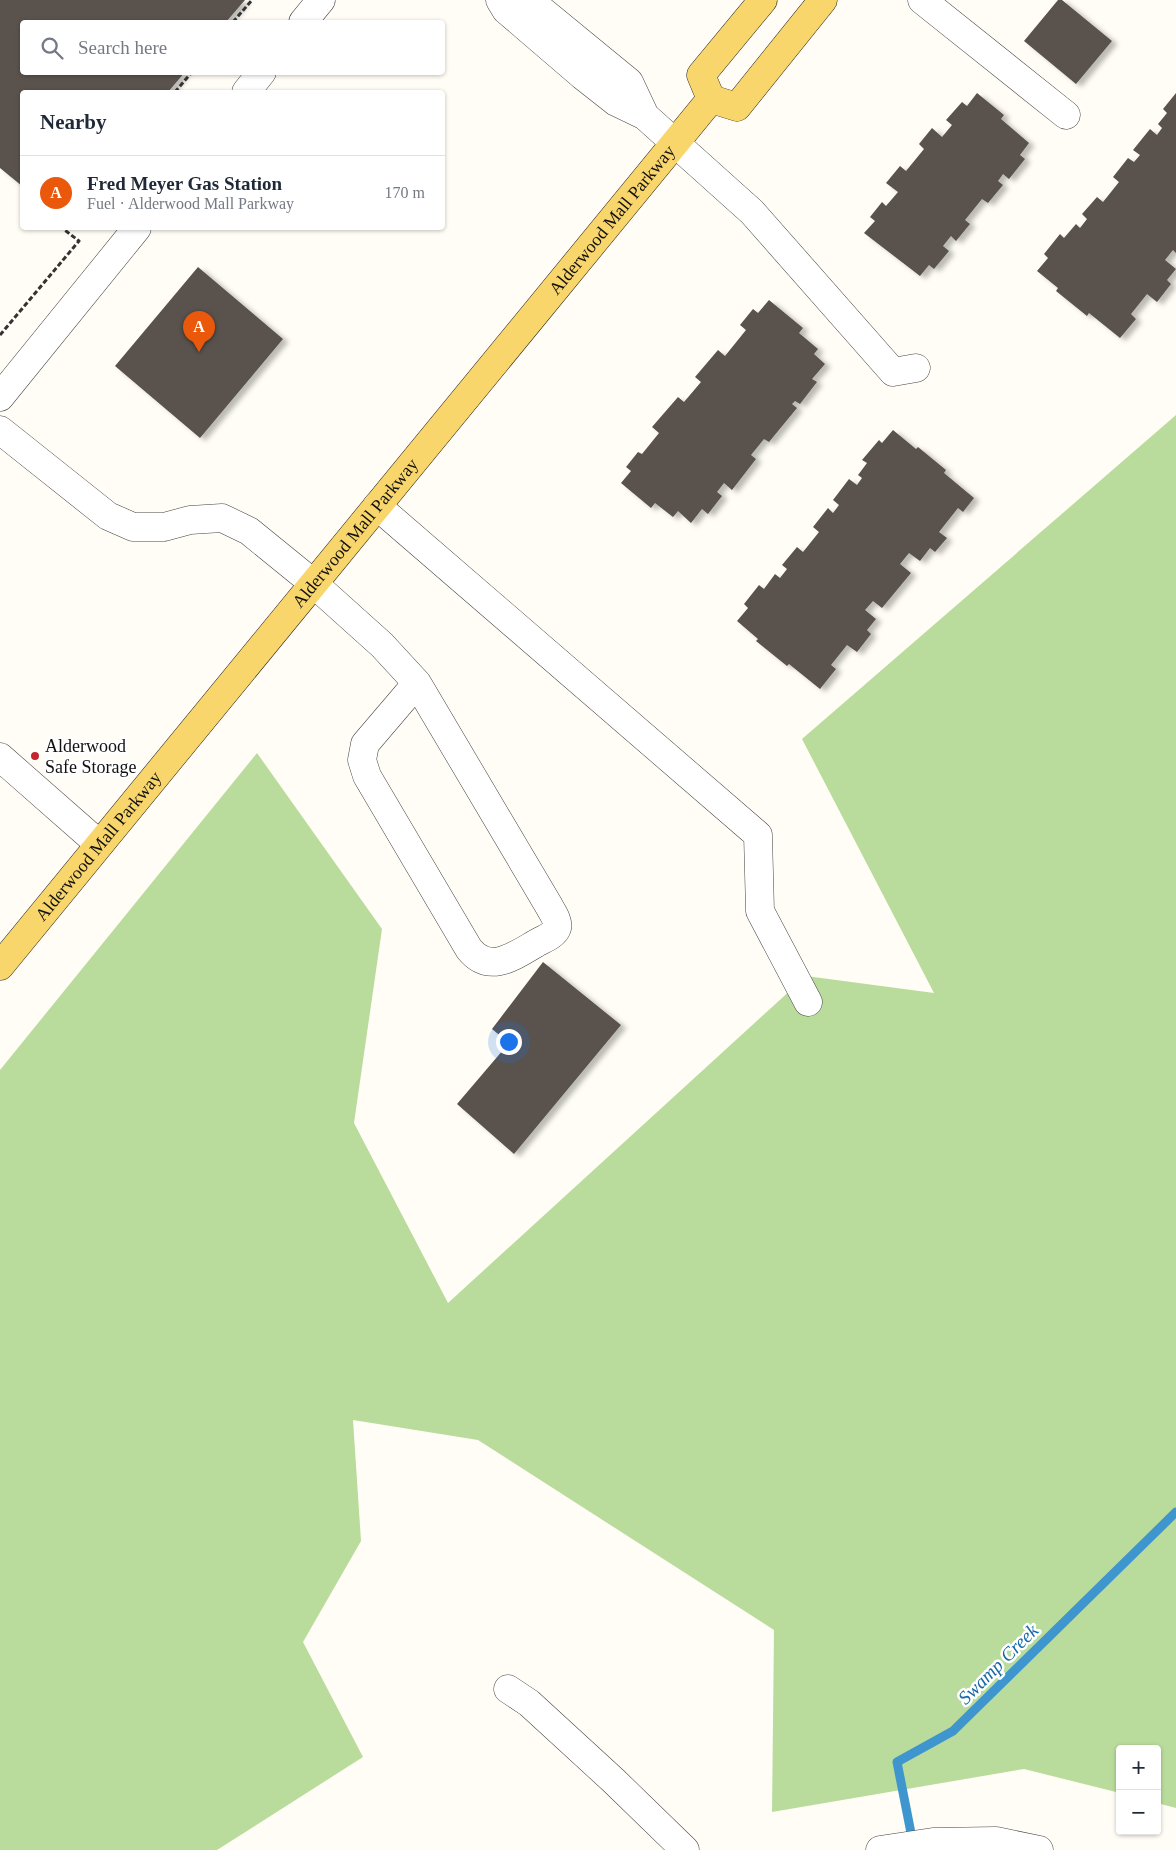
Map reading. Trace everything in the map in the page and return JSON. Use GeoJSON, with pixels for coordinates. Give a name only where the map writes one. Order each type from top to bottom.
{"type":"FeatureCollection","features":[{"type":"Feature","properties":{"kind":"main road"},"geometry":{"type":"LineString","coordinates":[[763,0],[701,75],[711,99],[737,107],[823,0]]}},
{"type":"Feature","properties":{"kind":"main road","name":"Alderwood Mall Parkway"},"geometry":{"type":"LineString","coordinates":[[0,966],[711,99]]}},
{"type":"Feature","properties":{"kind":"street"},"geometry":{"type":"LineString","coordinates":[[305,20],[321,0]]}},
{"type":"Feature","properties":{"kind":"street"},"geometry":{"type":"LineString","coordinates":[[500,0],[506,10],[583,76],[616,102],[645,116],[752,212],[893,372],[916,368]]}},
{"type":"Feature","properties":{"kind":"street"},"geometry":{"type":"LineString","coordinates":[[530,0],[629,82],[645,116]]}},
{"type":"Feature","properties":{"kind":"street"},"geometry":{"type":"LineString","coordinates":[[922,0],[1066,115]]}},
{"type":"Feature","properties":{"kind":"street"},"geometry":{"type":"LineString","coordinates":[[248,90],[260,75]]}},
{"type":"Feature","properties":{"kind":"street"},"geometry":{"type":"LineString","coordinates":[[0,397],[135,230]]}},
{"type":"Feature","properties":{"kind":"street"},"geometry":{"type":"LineString","coordinates":[[0,430],[108,516],[134,527],[164,528],[190,520],[222,518],[249,531],[313,583],[382,645],[418,682],[549,906],[557,923],[557,927],[550,935],[500,962],[489,962],[478,958],[468,949],[367,776],[363,766],[362,760],[365,744],[418,682]]}},
{"type":"Feature","properties":{"kind":"street"},"geometry":{"type":"LineString","coordinates":[[377,506],[758,835],[760,911],[808,1002]]}},
{"type":"Feature","properties":{"kind":"street"},"geometry":{"type":"LineString","coordinates":[[0,758],[100,844]]}},
{"type":"Feature","properties":{"kind":"street"},"geometry":{"type":"LineString","coordinates":[[508,1689],[528,1703],[614,1781],[685,1850]]}},
{"type":"Feature","properties":{"kind":"street"},"geometry":{"type":"LineString","coordinates":[[886,1849],[932,1842],[996,1841],[1039,1850]]}},
{"type":"Feature","properties":{"kind":"path"},"geometry":{"type":"LineString","coordinates":[[235,20],[252,0]]}},
{"type":"Feature","properties":{"kind":"path"},"geometry":{"type":"LineString","coordinates":[[177,90],[189,75]]}},
{"type":"Feature","properties":{"kind":"path"},"geometry":{"type":"LineString","coordinates":[[0,335],[79,241],[65,230]]}},
{"type":"Feature","properties":{"kind":"green space"},"geometry":{"type":"Polygon","coordinates":[[[1176,415],[1176,1808],[1161,1804],[1161,1745],[1116,1745],[1116,1792],[1024,1769],[772,1812],[774,1630],[478,1440],[353,1420],[361,1541],[303,1642],[363,1757],[217,1850],[0,1850],[0,1070],[257,753],[382,929],[354,1123],[448,1303],[806,976],[934,993],[802,739],[1176,415]]]}},
{"type":"Feature","properties":{"kind":"building"},"geometry":{"type":"Polygon","coordinates":[[[0,0],[245,0],[228,20],[20,20],[20,75],[182,75],[170,90],[20,90],[20,184],[0,168],[0,0]]]}},
{"type":"Feature","properties":{"kind":"building"},"geometry":{"type":"Polygon","coordinates":[[[1058,0],[1062,0],[1112,41],[1076,84],[1024,41],[1058,0]]]}},
{"type":"Feature","properties":{"kind":"building"},"geometry":{"type":"Polygon","coordinates":[[[977,93],[1004,115],[1001,119],[1029,143],[1020,155],[1025,159],[1009,179],[1003,174],[998,181],[1003,185],[988,203],[982,199],[965,220],[970,224],[956,241],[951,236],[943,246],[949,251],[934,269],[929,265],[920,276],[864,233],[875,221],[870,217],[882,202],[886,206],[898,192],[886,183],[900,166],[906,171],[924,149],[919,144],[932,128],[942,137],[952,125],[946,120],[962,102],[967,106],[977,93]]]}},
{"type":"Feature","properties":{"kind":"building"},"geometry":{"type":"Polygon","coordinates":[[[1176,93],[1176,253],[1173,250],[1165,260],[1176,269],[1167,280],[1171,284],[1157,302],[1147,294],[1131,314],[1136,319],[1120,338],[1089,313],[1087,316],[1056,291],[1058,288],[1037,271],[1048,258],[1044,254],[1060,234],[1064,238],[1076,224],[1080,228],[1087,219],[1082,214],[1097,197],[1103,202],[1119,182],[1113,177],[1128,158],[1134,162],[1140,155],[1133,150],[1150,129],[1157,135],[1162,128],[1158,124],[1167,113],[1163,109],[1176,93]]]}},
{"type":"Feature","properties":{"kind":"building"},"geometry":{"type":"Polygon","coordinates":[[[198,267],[283,339],[200,438],[115,366],[198,267]]]}},
{"type":"Feature","properties":{"kind":"building"},"geometry":{"type":"Polygon","coordinates":[[[769,300],[803,328],[799,333],[818,349],[814,354],[825,364],[812,379],[817,382],[800,404],[795,401],[792,404],[797,408],[769,442],[764,439],[751,455],[756,459],[732,490],[724,483],[717,492],[722,496],[708,514],[702,509],[691,523],[678,511],[673,517],[655,503],[651,508],[621,483],[631,471],[626,467],[638,452],[642,454],[659,433],[652,427],[678,397],[684,402],[701,382],[695,377],[718,350],[725,356],[746,330],[740,325],[753,309],[758,313],[769,300]]]}},
{"type":"Feature","properties":{"kind":"building"},"geometry":{"type":"Polygon","coordinates":[[[893,430],[946,470],[944,473],[974,498],[963,512],[958,508],[939,532],[947,538],[935,552],[930,548],[920,561],[909,553],[900,564],[911,573],[882,608],[873,601],[865,610],[876,619],[867,630],[871,634],[857,652],[847,645],[831,665],[836,669],[820,689],[756,641],[758,639],[737,621],[748,608],[744,604],[759,585],[764,589],[775,574],[780,578],[787,569],[782,565],[797,547],[803,552],[819,532],[813,527],[828,508],[833,513],[839,505],[833,500],[849,479],[857,485],[862,478],[858,475],[867,463],[862,460],[879,440],[882,443],[893,430]]]}},
{"type":"Feature","properties":{"kind":"building"},"geometry":{"type":"Polygon","coordinates":[[[543,962],[621,1025],[514,1154],[457,1104],[509,1043],[492,1029],[543,962]]]}},
{"type":"Feature","properties":{"kind":"waterway","name":"Swamp Creek"},"geometry":{"type":"LineString","coordinates":[[913,1843],[897,1762],[953,1731],[1176,1512]]}},
{"type":"Feature","properties":{"kind":"place","name":"Fred Meyer Gas Station"},"geometry":{"type":"Point","coordinates":[199,352]}},
{"type":"Feature","properties":{"kind":"place","name":"Alderwood Safe Storage"},"geometry":{"type":"Point","coordinates":[35,756]}}]}
